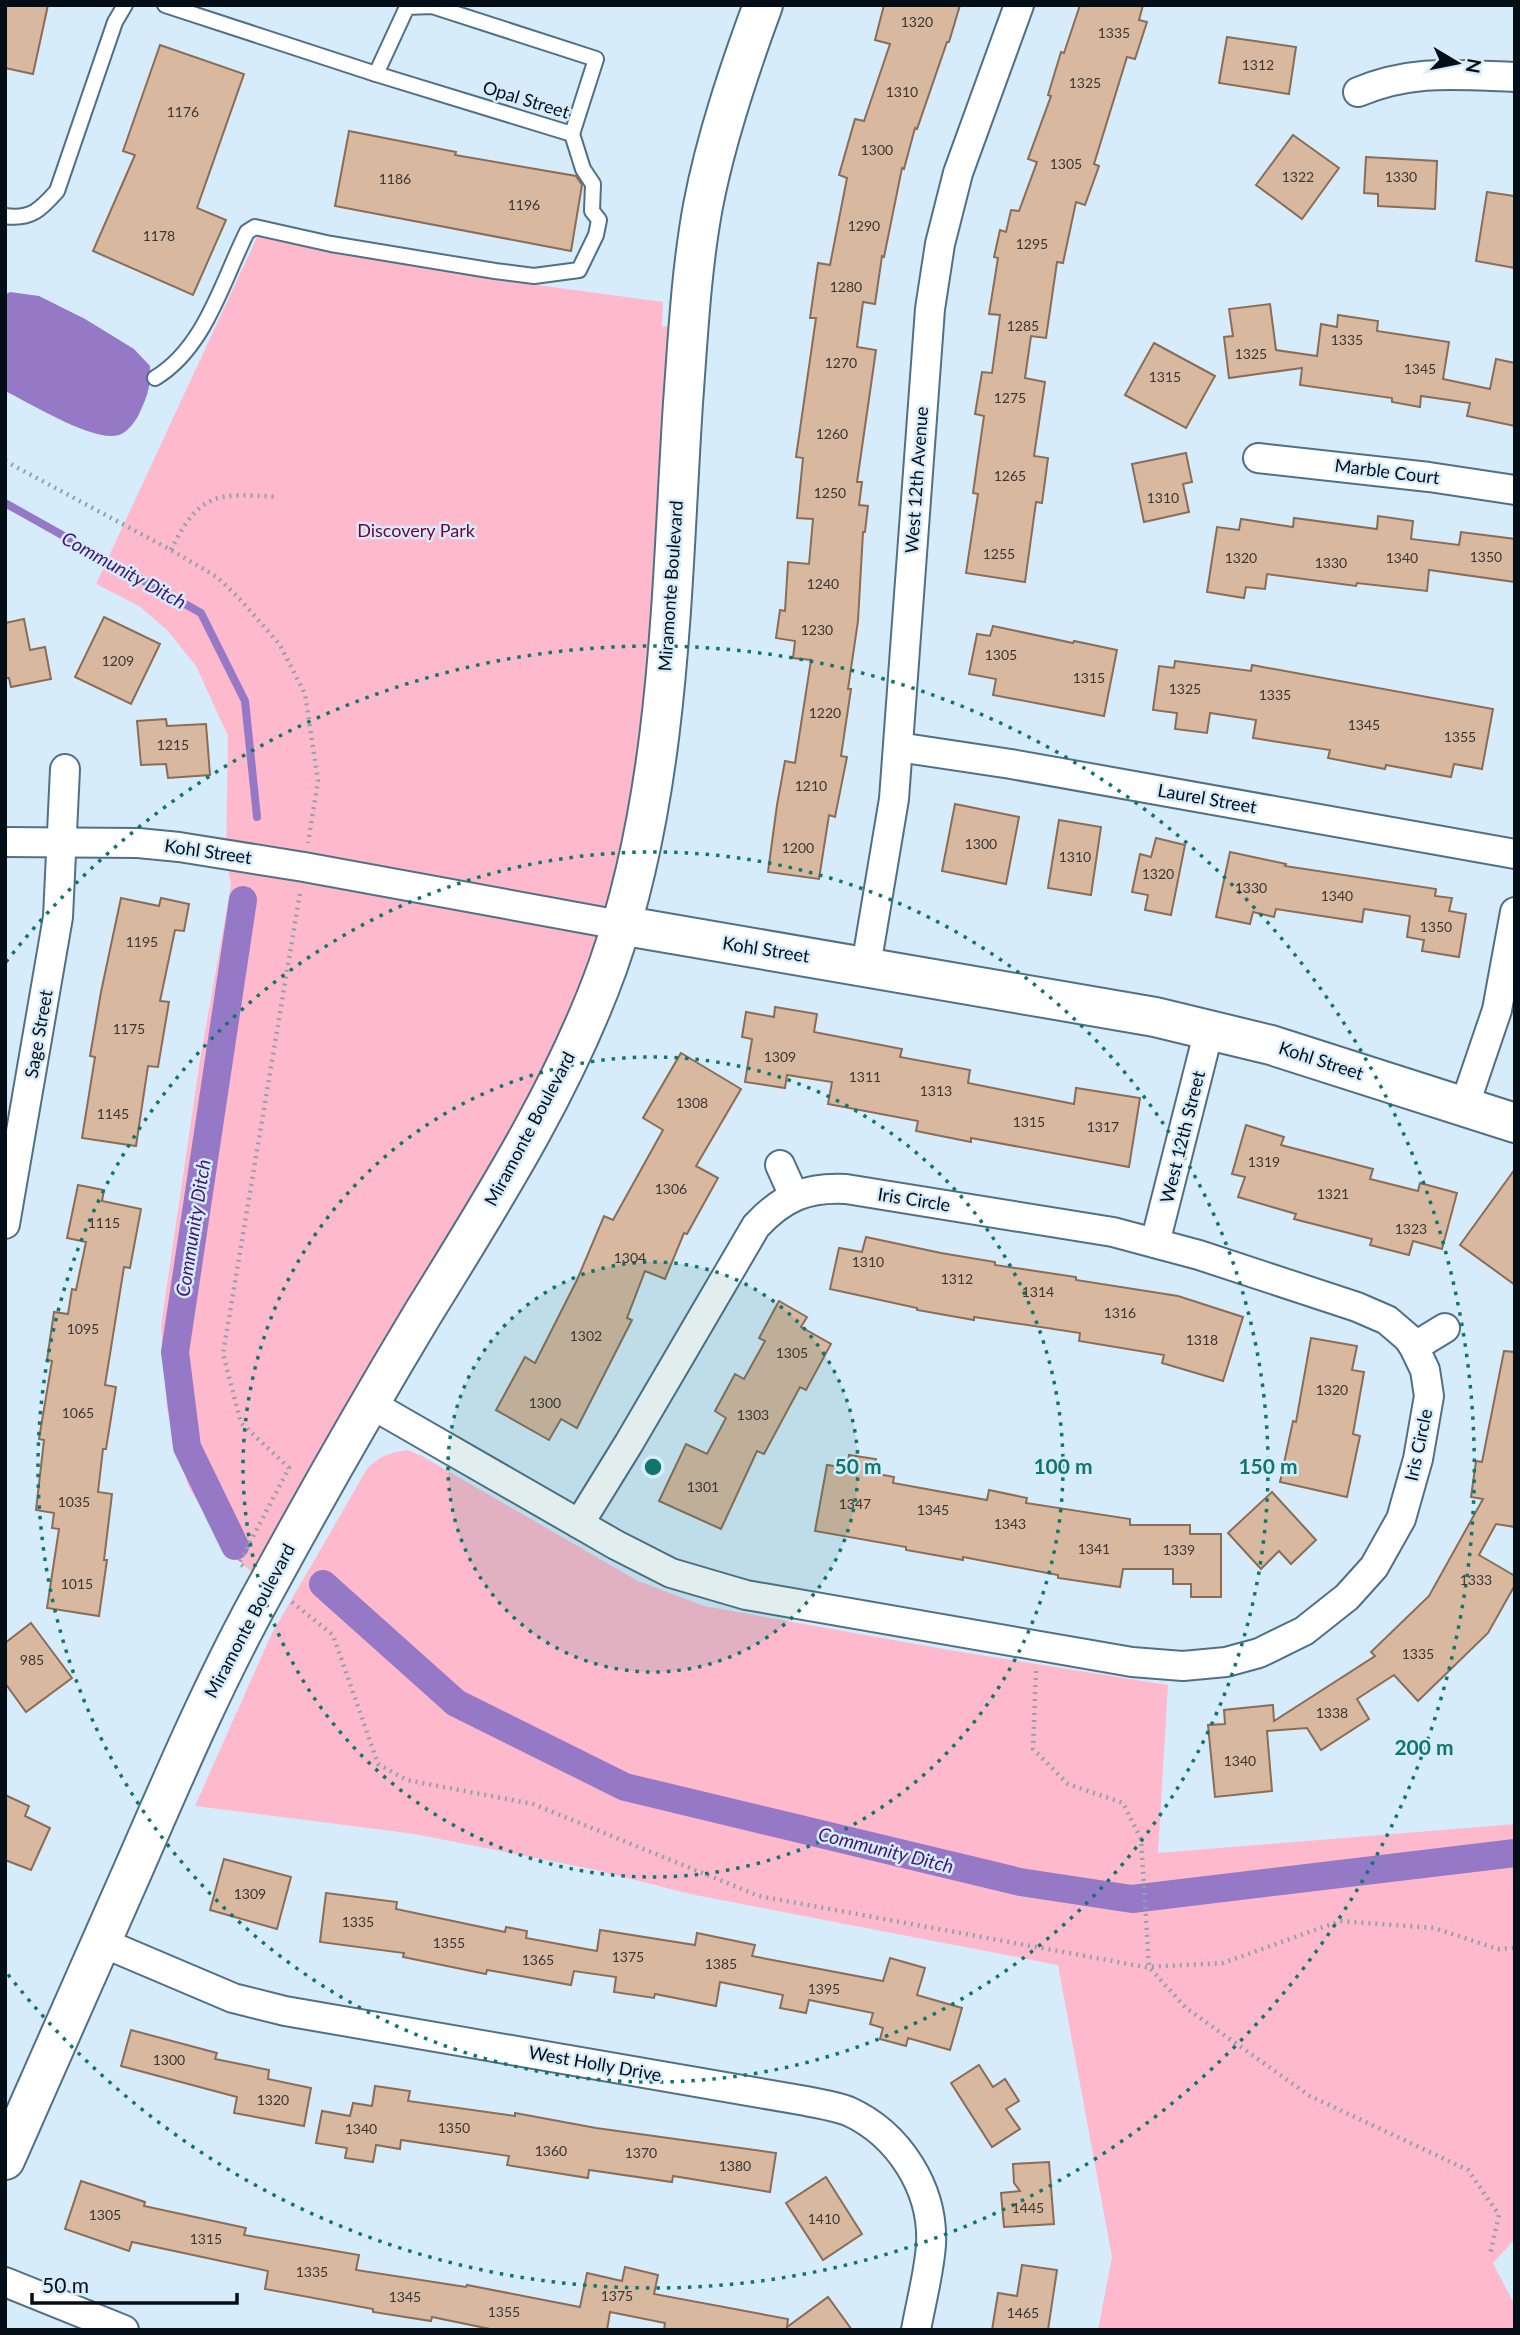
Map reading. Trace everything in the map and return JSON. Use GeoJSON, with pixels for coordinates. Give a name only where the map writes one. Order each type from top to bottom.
{"type":"FeatureCollection","features":[{"type":"Feature","properties":{"kind":"street","name":"Miramonte Boulevard"},"geometry":{"type":"LineString","coordinates":[[5,2160],[209,1696],[267,1585],[369,1403],[534,1127],[564,1070],[607,967],[645,827],[659,733],[688,324],[703,205],[729,106],[763,5]]}},
{"type":"Feature","properties":{"kind":"street","name":"West 12th Avenue"},"geometry":{"type":"LineString","coordinates":[[866,966],[894,799],[930,309],[940,244],[958,173],[1019,5]]}},
{"type":"Feature","properties":{"kind":"street"},"geometry":{"type":"LineString","coordinates":[[1358,92],[1404,77],[1515,77]]}},
{"type":"Feature","properties":{"kind":"street","name":"Marble Court"},"geometry":{"type":"LineString","coordinates":[[1258,458],[1429,477],[1515,490]]}},
{"type":"Feature","properties":{"kind":"street","name":"Laurel Street"},"geometry":{"type":"LineString","coordinates":[[898,747],[1011,764],[1515,854]]}},
{"type":"Feature","properties":{"kind":"street","name":"Sage Street"},"geometry":{"type":"LineString","coordinates":[[5,1224],[58,917],[65,769]]}},
{"type":"Feature","properties":{"kind":"street","name":"Kohl Street"},"geometry":{"type":"LineString","coordinates":[[5,842],[138,843],[179,847],[1155,1017],[1271,1045],[1515,1124]]}},
{"type":"Feature","properties":{"kind":"street"},"geometry":{"type":"LineString","coordinates":[[1464,1107],[1497,1010],[1515,912]]}},
{"type":"Feature","properties":{"kind":"street","name":"West 12th Street"},"geometry":{"type":"LineString","coordinates":[[1155,1243],[1209,1030]]}},
{"type":"Feature","properties":{"kind":"street"},"geometry":{"type":"LineString","coordinates":[[780,1165],[794,1196]]}},
{"type":"Feature","properties":{"kind":"street","name":"Iris Circle"},"geometry":{"type":"LineString","coordinates":[[369,1403],[579,1524],[671,1573],[747,1595],[1132,1662],[1183,1666],[1226,1662],[1286,1642],[1347,1597],[1374,1567],[1401,1519],[1418,1459],[1429,1396],[1425,1370],[1408,1338],[1387,1320],[1357,1307],[1199,1255],[1113,1232],[846,1189],[824,1188],[794,1196],[767,1214],[756,1226],[579,1524]]}},
{"type":"Feature","properties":{"kind":"street"},"geometry":{"type":"LineString","coordinates":[[1414,1347],[1445,1328]]}},
{"type":"Feature","properties":{"kind":"street","name":"West Holly Drive"},"geometry":{"type":"LineString","coordinates":[[101,1942],[223,1994],[285,2011],[793,2098],[849,2112],[873,2126],[896,2147],[915,2172],[925,2197],[931,2248],[916,2330]]}},
{"type":"Feature","properties":{"kind":"street"},"geometry":{"type":"LineString","coordinates":[[5,2282],[124,2330]]}},
{"type":"Feature","properties":{"kind":"lane"},"geometry":{"type":"LineString","coordinates":[[5,216],[21,218],[33,214],[57,191],[115,22],[125,5]]}},
{"type":"Feature","properties":{"kind":"lane","name":"Opal Street"},"geometry":{"type":"LineString","coordinates":[[165,5],[376,74],[572,134],[596,59],[432,6],[407,7],[376,74]]}},
{"type":"Feature","properties":{"kind":"lane"},"geometry":{"type":"LineString","coordinates":[[155,378],[171,368],[187,351],[219,293],[247,232],[254,227],[331,244],[521,274],[559,274],[579,270],[596,235],[598,220],[592,211],[593,184],[583,169],[572,134]]}},
{"type":"Feature","properties":{"kind":"path"},"geometry":{"type":"LineString","coordinates":[[5,461],[217,577],[280,645],[305,694],[318,781],[223,1354],[241,1423],[289,1468],[239,1563],[333,1635],[378,1764],[407,1780],[533,1804],[760,1896],[1150,1967],[1223,1963],[1340,1921],[1434,1928],[1498,1949],[1515,1948]]}},
{"type":"Feature","properties":{"kind":"path"},"geometry":{"type":"LineString","coordinates":[[171,550],[192,515],[214,498],[236,494],[278,497]]}},
{"type":"Feature","properties":{"kind":"path"},"geometry":{"type":"LineString","coordinates":[[1037,1646],[1033,1749],[1068,1784],[1123,1803],[1140,1839],[1150,1967],[1186,2008],[1310,2096],[1468,2170],[1499,2215],[1490,2255]]}},
{"type":"Feature","properties":{"kind":"green space","name":"Discovery Park"},"geometry":{"type":"Polygon","coordinates":[[[259,233],[361,257],[478,277],[663,302],[662,327],[688,324],[620,925],[267,1585],[229,1553],[188,1486],[167,1409],[161,1326],[200,1060],[231,885],[226,854],[228,736],[196,666],[167,630],[139,606],[96,584],[259,233]]]}},
{"type":"Feature","properties":{"kind":"green space"},"geometry":{"type":"Polygon","coordinates":[[[407,1450],[422,1456],[638,1581],[704,1606],[955,1651],[1168,1685],[1158,1853],[1515,1824],[1515,2239],[1493,2263],[1515,2306],[1515,2330],[1098,2330],[1112,2257],[1058,1965],[690,1894],[596,1870],[415,1834],[195,1806],[271,1635],[367,1469],[385,1456],[407,1450]]]}},
{"type":"Feature","properties":{"kind":"shaded area"},"geometry":{"type":"Polygon","coordinates":[[[10,292],[39,296],[85,319],[134,349],[150,366],[145,399],[136,419],[126,431],[108,436],[94,433],[5,391],[5,295],[10,292]]]}},
{"type":"Feature","properties":{"kind":"building"},"geometry":{"type":"Polygon","coordinates":[[[5,5],[48,5],[33,74],[5,68],[5,5]]]}},
{"type":"Feature","properties":{"kind":"building"},"geometry":{"type":"Polygon","coordinates":[[[884,5],[960,5],[949,42],[917,129],[915,128],[904,169],[902,168],[884,257],[882,256],[875,304],[863,302],[857,347],[876,350],[857,482],[862,482],[859,505],[868,506],[863,532],[858,621],[848,689],[851,689],[841,756],[847,757],[835,817],[829,815],[819,879],[768,872],[785,761],[795,763],[811,660],[793,658],[795,641],[776,638],[780,610],[785,611],[788,562],[809,564],[813,519],[797,518],[803,458],[796,457],[816,318],[810,318],[818,263],[830,265],[847,178],[839,175],[855,119],[864,121],[890,44],[875,40],[884,5]]]}},
{"type":"Feature","properties":{"kind":"building"},"geometry":{"type":"Polygon","coordinates":[[[1080,5],[1143,5],[1139,20],[1147,22],[1135,59],[1127,57],[1094,164],[1099,166],[1085,205],[1076,202],[1063,263],[1057,262],[1046,338],[1031,336],[1025,378],[1045,382],[1034,456],[1048,458],[1042,503],[1036,502],[1025,582],[966,573],[978,494],[973,493],[984,416],[975,414],[982,372],[992,373],[1000,315],[989,314],[998,258],[994,257],[1000,230],[1006,232],[1011,210],[1019,211],[1037,162],[1028,159],[1051,96],[1048,95],[1061,52],[1064,53],[1080,5]]]}},
{"type":"Feature","properties":{"kind":"building"},"geometry":{"type":"Polygon","coordinates":[[[1227,37],[1296,47],[1289,94],[1219,83],[1227,37]]]}},
{"type":"Feature","properties":{"kind":"building"},"geometry":{"type":"Polygon","coordinates":[[[160,45],[244,74],[197,208],[226,220],[193,295],[93,251],[135,155],[123,151],[160,45]]]}},
{"type":"Feature","properties":{"kind":"building"},"geometry":{"type":"Polygon","coordinates":[[[349,131],[456,152],[455,155],[576,176],[582,185],[571,251],[335,206],[349,131]]]}},
{"type":"Feature","properties":{"kind":"building"},"geometry":{"type":"Polygon","coordinates":[[[1293,135],[1339,168],[1302,219],[1256,185],[1293,135]]]}},
{"type":"Feature","properties":{"kind":"building"},"geometry":{"type":"Polygon","coordinates":[[[1366,157],[1437,161],[1435,209],[1378,206],[1378,194],[1364,193],[1366,157]]]}},
{"type":"Feature","properties":{"kind":"building"},"geometry":{"type":"Polygon","coordinates":[[[1487,192],[1515,196],[1515,268],[1476,261],[1487,192]]]}},
{"type":"Feature","properties":{"kind":"building"},"geometry":{"type":"Polygon","coordinates":[[[1270,304],[1276,350],[1317,356],[1321,324],[1337,327],[1338,315],[1378,321],[1377,331],[1449,342],[1443,379],[1490,389],[1496,359],[1515,363],[1515,426],[1467,416],[1470,403],[1421,396],[1420,407],[1392,402],[1392,398],[1300,385],[1302,368],[1229,378],[1224,337],[1233,336],[1229,309],[1270,304]]]}},
{"type":"Feature","properties":{"kind":"building"},"geometry":{"type":"Polygon","coordinates":[[[1154,343],[1215,376],[1186,428],[1125,395],[1154,343]]]}},
{"type":"Feature","properties":{"kind":"building"},"geometry":{"type":"Polygon","coordinates":[[[1186,453],[1192,482],[1183,484],[1189,512],[1144,522],[1132,464],[1186,453]]]}},
{"type":"Feature","properties":{"kind":"building"},"geometry":{"type":"Polygon","coordinates":[[[1378,516],[1413,521],[1411,539],[1459,545],[1461,532],[1515,539],[1515,582],[1429,570],[1427,591],[1357,583],[1356,586],[1267,574],[1265,589],[1246,587],[1244,598],[1207,592],[1217,527],[1239,530],[1241,519],[1293,527],[1294,518],[1377,529],[1378,516]]]}},
{"type":"Feature","properties":{"kind":"building"},"geometry":{"type":"Polygon","coordinates":[[[104,617],[160,644],[131,704],[75,677],[104,617]]]}},
{"type":"Feature","properties":{"kind":"building"},"geometry":{"type":"Polygon","coordinates":[[[24,619],[30,650],[45,647],[51,679],[11,687],[9,678],[5,678],[5,623],[24,619]]]}},
{"type":"Feature","properties":{"kind":"building"},"geometry":{"type":"Polygon","coordinates":[[[993,626],[1117,650],[1104,716],[993,695],[996,679],[969,674],[977,634],[990,636],[993,626]]]}},
{"type":"Feature","properties":{"kind":"building"},"geometry":{"type":"Polygon","coordinates":[[[1175,661],[1251,671],[1252,665],[1493,709],[1482,769],[1454,764],[1451,777],[1386,765],[1385,769],[1328,758],[1330,750],[1253,738],[1256,720],[1210,713],[1207,733],[1175,729],[1177,713],[1153,710],[1159,666],[1174,668],[1175,661]]]}},
{"type":"Feature","properties":{"kind":"building"},"geometry":{"type":"Polygon","coordinates":[[[166,719],[167,726],[206,724],[210,775],[168,778],[166,764],[141,765],[137,721],[166,719]]]}},
{"type":"Feature","properties":{"kind":"building"},"geometry":{"type":"Polygon","coordinates":[[[955,804],[1019,817],[1006,884],[942,871],[955,804]]]}},
{"type":"Feature","properties":{"kind":"building"},"geometry":{"type":"Polygon","coordinates":[[[1059,820],[1101,827],[1091,895],[1048,888],[1059,820]]]}},
{"type":"Feature","properties":{"kind":"building"},"geometry":{"type":"Polygon","coordinates":[[[1156,838],[1185,845],[1171,915],[1145,910],[1148,895],[1132,892],[1140,854],[1151,857],[1156,838]]]}},
{"type":"Feature","properties":{"kind":"building"},"geometry":{"type":"Polygon","coordinates":[[[1230,852],[1286,864],[1285,866],[1436,889],[1435,896],[1452,898],[1449,911],[1466,914],[1459,957],[1422,951],[1424,940],[1407,937],[1410,916],[1364,909],[1362,922],[1276,909],[1274,917],[1253,912],[1250,924],[1216,917],[1230,852]]]}},
{"type":"Feature","properties":{"kind":"building"},"geometry":{"type":"Polygon","coordinates":[[[121,898],[159,906],[161,898],[189,904],[184,931],[175,930],[160,1001],[169,1002],[158,1067],[148,1066],[136,1146],[82,1138],[95,1057],[90,1056],[121,898]]]}},
{"type":"Feature","properties":{"kind":"building"},"geometry":{"type":"Polygon","coordinates":[[[775,1007],[817,1014],[814,1032],[902,1049],[900,1057],[970,1070],[968,1083],[1074,1104],[1076,1088],[1140,1098],[1129,1167],[971,1138],[971,1142],[916,1131],[918,1121],[828,1104],[832,1082],[787,1075],[785,1088],[745,1082],[752,1039],[742,1037],[746,1012],[774,1017],[775,1007]]]}},
{"type":"Feature","properties":{"kind":"building"},"geometry":{"type":"Polygon","coordinates":[[[681,1053],[741,1089],[696,1166],[718,1178],[687,1234],[684,1233],[665,1279],[645,1271],[627,1318],[632,1320],[577,1428],[561,1419],[549,1440],[496,1410],[525,1357],[535,1363],[577,1280],[604,1216],[613,1220],[663,1130],[643,1118],[681,1053]]]}},
{"type":"Feature","properties":{"kind":"building"},"geometry":{"type":"Polygon","coordinates":[[[1246,1125],[1284,1137],[1281,1145],[1373,1169],[1370,1179],[1418,1191],[1420,1183],[1457,1193],[1442,1249],[1413,1241],[1409,1255],[1370,1245],[1372,1239],[1294,1219],[1296,1214],[1238,1197],[1245,1177],[1232,1174],[1246,1125]]]}},
{"type":"Feature","properties":{"kind":"building"},"geometry":{"type":"Polygon","coordinates":[[[1515,1169],[1515,1285],[1460,1245],[1515,1169]]]}},
{"type":"Feature","properties":{"kind":"building"},"geometry":{"type":"Polygon","coordinates":[[[78,1185],[104,1190],[102,1201],[141,1209],[130,1268],[124,1267],[105,1385],[116,1387],[106,1449],[103,1449],[98,1492],[112,1494],[99,1616],[47,1608],[59,1529],[52,1528],[54,1513],[36,1510],[44,1440],[39,1439],[52,1361],[47,1360],[54,1312],[68,1314],[72,1289],[76,1290],[86,1242],[67,1238],[78,1185]]]}},
{"type":"Feature","properties":{"kind":"building"},"geometry":{"type":"Polygon","coordinates":[[[866,1237],[995,1262],[995,1265],[1178,1296],[1243,1317],[1223,1381],[1162,1363],[1164,1355],[1079,1341],[1080,1333],[917,1310],[830,1289],[839,1248],[862,1252],[866,1237]]]}},
{"type":"Feature","properties":{"kind":"building"},"geometry":{"type":"Polygon","coordinates":[[[779,1301],[807,1317],[801,1327],[831,1344],[806,1390],[800,1387],[764,1454],[757,1451],[721,1529],[659,1501],[686,1444],[707,1454],[726,1418],[715,1411],[735,1374],[744,1379],[765,1341],[759,1338],[779,1301]]]}},
{"type":"Feature","properties":{"kind":"building"},"geometry":{"type":"Polygon","coordinates":[[[1311,1338],[1357,1346],[1352,1370],[1364,1372],[1353,1434],[1360,1436],[1347,1497],[1280,1482],[1293,1421],[1296,1422],[1311,1338]]]}},
{"type":"Feature","properties":{"kind":"building"},"geometry":{"type":"Polygon","coordinates":[[[1504,1351],[1515,1352],[1515,1527],[1496,1524],[1479,1555],[1515,1576],[1515,1585],[1488,1633],[1418,1701],[1394,1675],[1357,1699],[1369,1719],[1321,1750],[1307,1728],[1267,1731],[1272,1791],[1215,1797],[1208,1725],[1225,1724],[1224,1710],[1273,1705],[1274,1721],[1375,1656],[1371,1652],[1429,1596],[1483,1499],[1471,1497],[1476,1461],[1482,1462],[1504,1351]]]}},
{"type":"Feature","properties":{"kind":"building"},"geometry":{"type":"Polygon","coordinates":[[[849,1455],[876,1459],[873,1473],[894,1477],[893,1483],[987,1500],[989,1490],[1027,1498],[1026,1503],[1130,1519],[1130,1525],[1190,1525],[1190,1534],[1221,1534],[1221,1597],[1191,1597],[1191,1584],[1173,1584],[1173,1569],[1123,1569],[1120,1587],[1058,1578],[1058,1575],[963,1557],[963,1560],[906,1550],[906,1547],[815,1531],[827,1465],[847,1468],[849,1455]]]}},
{"type":"Feature","properties":{"kind":"building"},"geometry":{"type":"Polygon","coordinates":[[[1272,1492],[1316,1540],[1291,1564],[1279,1551],[1261,1569],[1228,1533],[1272,1492]]]}},
{"type":"Feature","properties":{"kind":"building"},"geometry":{"type":"Polygon","coordinates":[[[31,1623],[72,1678],[26,1712],[5,1683],[5,1643],[31,1623]]]}},
{"type":"Feature","properties":{"kind":"building"},"geometry":{"type":"Polygon","coordinates":[[[5,1795],[29,1806],[25,1816],[50,1828],[31,1870],[5,1860],[5,1795]]]}},
{"type":"Feature","properties":{"kind":"building"},"geometry":{"type":"Polygon","coordinates":[[[224,1859],[291,1877],[277,1929],[210,1910],[224,1859]]]}},
{"type":"Feature","properties":{"kind":"building"},"geometry":{"type":"Polygon","coordinates":[[[326,1893],[397,1902],[396,1909],[505,1932],[506,1927],[527,1931],[526,1938],[597,1951],[600,1930],[695,1945],[697,1933],[755,1945],[752,1956],[883,1981],[890,1958],[925,1968],[917,1995],[962,2008],[950,2050],[908,2038],[906,2046],[880,2039],[883,2028],[870,2024],[873,2013],[809,2000],[806,2013],[780,2008],[783,1995],[720,1982],[716,2006],[655,1994],[654,1998],[614,1992],[616,1977],[574,1971],[571,1985],[487,1970],[486,1974],[403,1957],[404,1953],[320,1942],[326,1893]]]}},
{"type":"Feature","properties":{"kind":"building"},"geometry":{"type":"Polygon","coordinates":[[[131,2030],[217,2053],[215,2059],[269,2070],[268,2079],[311,2088],[304,2126],[234,2113],[237,2097],[121,2066],[131,2030]]]}},
{"type":"Feature","properties":{"kind":"building"},"geometry":{"type":"Polygon","coordinates":[[[979,2065],[993,2087],[1005,2079],[1019,2101],[1006,2109],[1020,2129],[992,2147],[951,2083],[979,2065]]]}},
{"type":"Feature","properties":{"kind":"building"},"geometry":{"type":"Polygon","coordinates":[[[375,2086],[410,2091],[408,2101],[515,2116],[515,2113],[596,2128],[776,2153],[770,2192],[673,2176],[672,2182],[589,2170],[588,2178],[507,2165],[509,2156],[401,2140],[400,2149],[376,2145],[373,2162],[345,2158],[347,2148],[316,2143],[322,2111],[350,2116],[353,2103],[372,2106],[375,2086]]]}},
{"type":"Feature","properties":{"kind":"building"},"geometry":{"type":"Polygon","coordinates":[[[1049,2162],[1054,2224],[1004,2227],[1001,2193],[1020,2191],[1014,2183],[1013,2164],[1049,2162]]]}},
{"type":"Feature","properties":{"kind":"building"},"geometry":{"type":"Polygon","coordinates":[[[826,2177],[862,2234],[823,2260],[786,2203],[826,2177]]]}},
{"type":"Feature","properties":{"kind":"building"},"geometry":{"type":"Polygon","coordinates":[[[81,2181],[145,2202],[144,2206],[246,2228],[244,2235],[359,2255],[356,2270],[466,2287],[467,2285],[580,2307],[587,2273],[622,2281],[625,2267],[658,2275],[654,2294],[788,2319],[787,2327],[828,2297],[852,2330],[664,2330],[665,2323],[610,2312],[607,2330],[495,2330],[432,2317],[431,2321],[373,2312],[373,2309],[265,2289],[268,2271],[132,2242],[129,2251],[65,2229],[81,2181]]]}},
{"type":"Feature","properties":{"kind":"building"},"geometry":{"type":"Polygon","coordinates":[[[1022,2265],[1057,2270],[1048,2330],[992,2330],[998,2293],[1017,2296],[1022,2265]]]}},
{"type":"Feature","properties":{"kind":"waterway","name":"Community Ditch"},"geometry":{"type":"LineString","coordinates":[[5,503],[201,613],[245,701],[257,817]]}},
{"type":"Feature","properties":{"kind":"waterway","name":"Community Ditch"},"geometry":{"type":"LineString","coordinates":[[235,1546],[187,1447],[175,1352],[243,900]]}},
{"type":"Feature","properties":{"kind":"waterway","name":"Community Ditch"},"geometry":{"type":"LineString","coordinates":[[323,1584],[456,1703],[625,1787],[1020,1882],[1132,1899],[1515,1853]]}}]}
